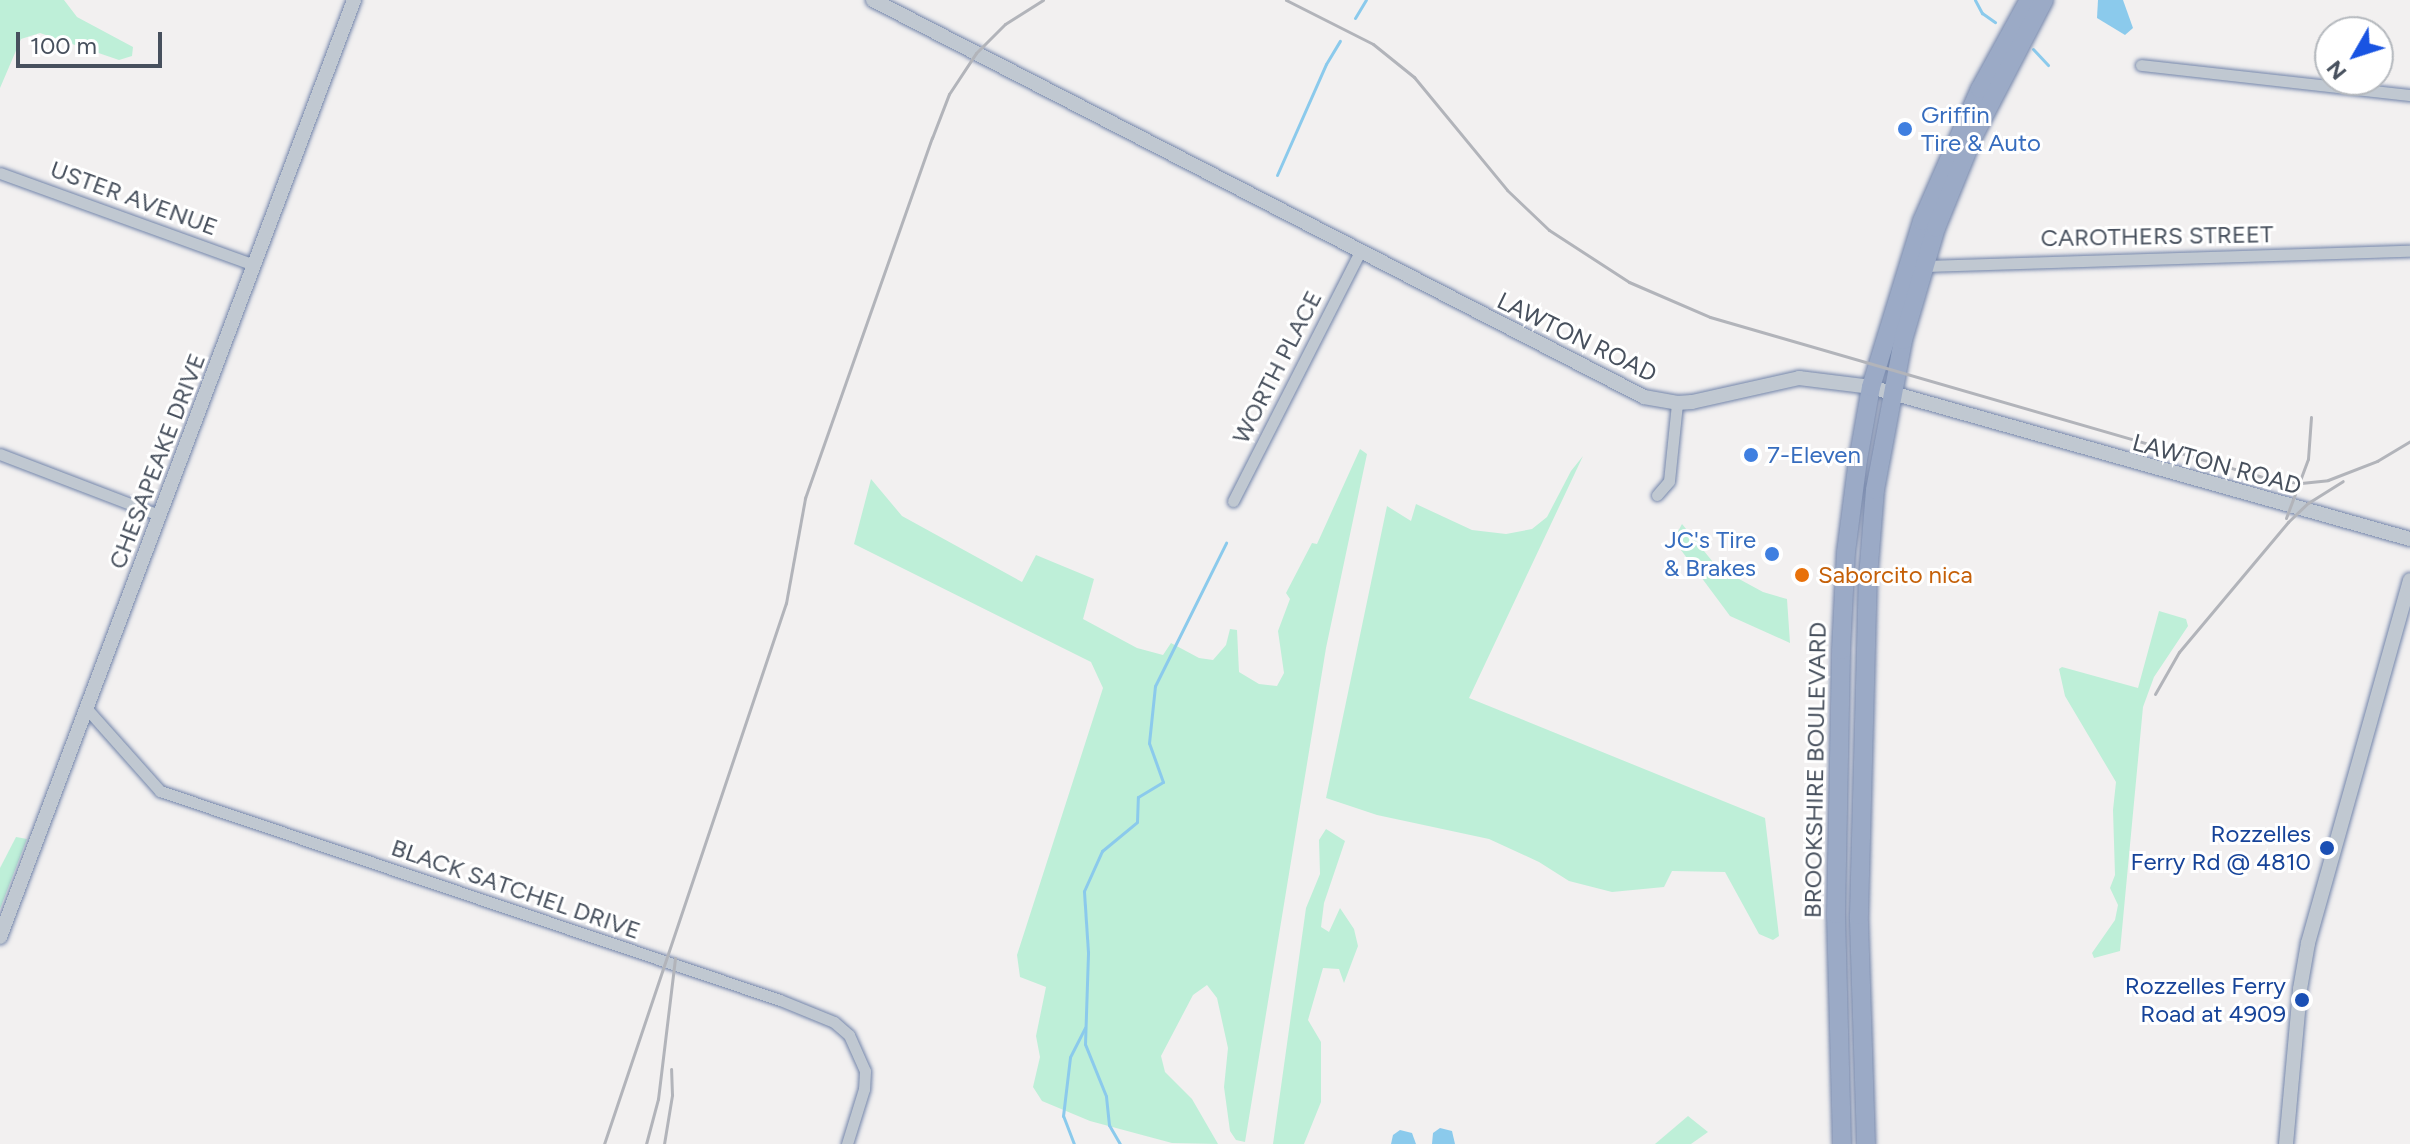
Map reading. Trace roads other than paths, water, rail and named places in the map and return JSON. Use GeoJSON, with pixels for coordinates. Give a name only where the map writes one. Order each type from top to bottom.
{"type":"FeatureCollection","features":[{"type":"Feature","properties":{"kind":"highway","name":"BROOKSHIRE BOULEVARD"},"geometry":{"type":"LineString","coordinates":[[1842,1144],[1836,914],[1843,603],[1851,504],[1871,387],[1959,133],[2029,0]]}},
{"type":"Feature","properties":{"kind":"highway","name":"BROOKSHIRE BOULEVARD"},"geometry":{"type":"LineString","coordinates":[[1866,1144],[1859,915],[1869,566],[1875,490],[1915,267],[1974,135],[2044,0]]}},
{"type":"Feature","properties":{"kind":"highway"},"geometry":{"type":"LineString","coordinates":[[1839,1109],[1863,1109]]}},
{"type":"Feature","properties":{"kind":"street","name":"CHESAPEAKE DRIVE"},"geometry":{"type":"LineString","coordinates":[[0,937],[354,0]]}},
{"type":"Feature","properties":{"kind":"street","name":"LAWTON ROAD"},"geometry":{"type":"LineString","coordinates":[[873,0],[1624,389],[1677,403],[1799,378],[1871,387],[2097,454],[2410,539]]}},
{"type":"Feature","properties":{"kind":"street"},"geometry":{"type":"LineString","coordinates":[[2141,65],[2410,95]]}},
{"type":"Feature","properties":{"kind":"street","name":"USTER AVENUE"},"geometry":{"type":"LineString","coordinates":[[0,173],[254,265]]}},
{"type":"Feature","properties":{"kind":"street","name":"CAROTHERS STREET"},"geometry":{"type":"LineString","coordinates":[[1915,267],[2410,251]]}},
{"type":"Feature","properties":{"kind":"street","name":"WORTH PLACE"},"geometry":{"type":"LineString","coordinates":[[1233,501],[1360,252]]}},
{"type":"Feature","properties":{"kind":"street"},"geometry":{"type":"LineString","coordinates":[[1657,495],[1669,481],[1677,403]]}},
{"type":"Feature","properties":{"kind":"street"},"geometry":{"type":"LineString","coordinates":[[0,454],[159,515]]}},
{"type":"Feature","properties":{"kind":"street"},"geometry":{"type":"LineString","coordinates":[[2286,1144],[2300,989],[2308,943],[2410,580]]}},
{"type":"Feature","properties":{"kind":"street","name":"BLACK SATCHEL DRIVE"},"geometry":{"type":"LineString","coordinates":[[87,709],[160,791],[780,1000],[834,1022],[849,1035],[865,1071],[864,1089],[847,1144]]}},
{"type":"Feature","properties":{"kind":"water"},"geometry":{"type":"Polygon","coordinates":[[[2098,0],[2123,0],[2133,28],[2125,35],[2097,18],[2098,0]]]}},
{"type":"Feature","properties":{"kind":"water"},"geometry":{"type":"Polygon","coordinates":[[[1440,1128],[1452,1131],[1455,1144],[1432,1144],[1433,1133],[1440,1128]]]}},
{"type":"Feature","properties":{"kind":"water"},"geometry":{"type":"Polygon","coordinates":[[[1400,1130],[1412,1133],[1416,1144],[1391,1144],[1393,1135],[1400,1130]]]}},
{"type":"Feature","properties":{"kind":"waterway"},"geometry":{"type":"LineString","coordinates":[[1355,18],[1366,0]]}},
{"type":"Feature","properties":{"kind":"waterway"},"geometry":{"type":"LineString","coordinates":[[1975,0],[1982,13],[1995,22]]}},
{"type":"Feature","properties":{"kind":"waterway"},"geometry":{"type":"LineString","coordinates":[[1277,175],[1326,64],[1340,41]]}},
{"type":"Feature","properties":{"kind":"waterway"},"geometry":{"type":"LineString","coordinates":[[2033,49],[2048,65]]}},
{"type":"Feature","properties":{"kind":"waterway"},"geometry":{"type":"LineString","coordinates":[[1120,1144],[1109,1125],[1106,1096],[1085,1044],[1088,952],[1084,891],[1102,851],[1137,822],[1138,797],[1163,782],[1149,743],[1155,686],[1226,543]]}},
{"type":"Feature","properties":{"kind":"waterway"},"geometry":{"type":"LineString","coordinates":[[1074,1144],[1063,1116],[1070,1057],[1085,1028]]}},
{"type":"Feature","properties":{"kind":"railway"},"geometry":{"type":"LineString","coordinates":[[604,1144],[786,603],[805,498],[932,138],[949,94],[976,53],[1005,24],[1043,0]]}},
{"type":"Feature","properties":{"kind":"railway"},"geometry":{"type":"LineString","coordinates":[[1286,0],[1373,44],[1414,77],[1507,190],[1549,230],[1629,282],[1710,317],[2273,480],[2301,483],[2328,480],[2377,461],[2410,441]]}},
{"type":"Feature","properties":{"kind":"railway"},"geometry":{"type":"LineString","coordinates":[[2286,518],[2308,459],[2311,417]]}},
{"type":"Feature","properties":{"kind":"railway"},"geometry":{"type":"LineString","coordinates":[[2155,694],[2179,652],[2288,522],[2308,503],[2343,481]]}},
{"type":"Feature","properties":{"kind":"railway"},"geometry":{"type":"LineString","coordinates":[[646,1144],[658,1099],[675,958]]}},
{"type":"Feature","properties":{"kind":"railway"},"geometry":{"type":"LineString","coordinates":[[664,1144],[672,1095],[671,1069]]}},
{"type":"Feature","properties":{"kind":"place","name":"Griffin Tire & Auto"},"geometry":{"type":"Point","coordinates":[1905,129]}},
{"type":"Feature","properties":{"kind":"place","name":"7-Eleven"},"geometry":{"type":"Point","coordinates":[1751,455]}},
{"type":"Feature","properties":{"kind":"place","name":"JC's Tire & Brakes"},"geometry":{"type":"Point","coordinates":[1772,554]}},
{"type":"Feature","properties":{"kind":"place","name":"Saborcito nica"},"geometry":{"type":"Point","coordinates":[1802,575]}},
{"type":"Feature","properties":{"kind":"place","name":"Rozzelles Ferry Rd @ 4810"},"geometry":{"type":"Point","coordinates":[2327,848]}},
{"type":"Feature","properties":{"kind":"place","name":"Rozzelles Ferry Road at 4909"},"geometry":{"type":"Point","coordinates":[2302,1000]}}]}
